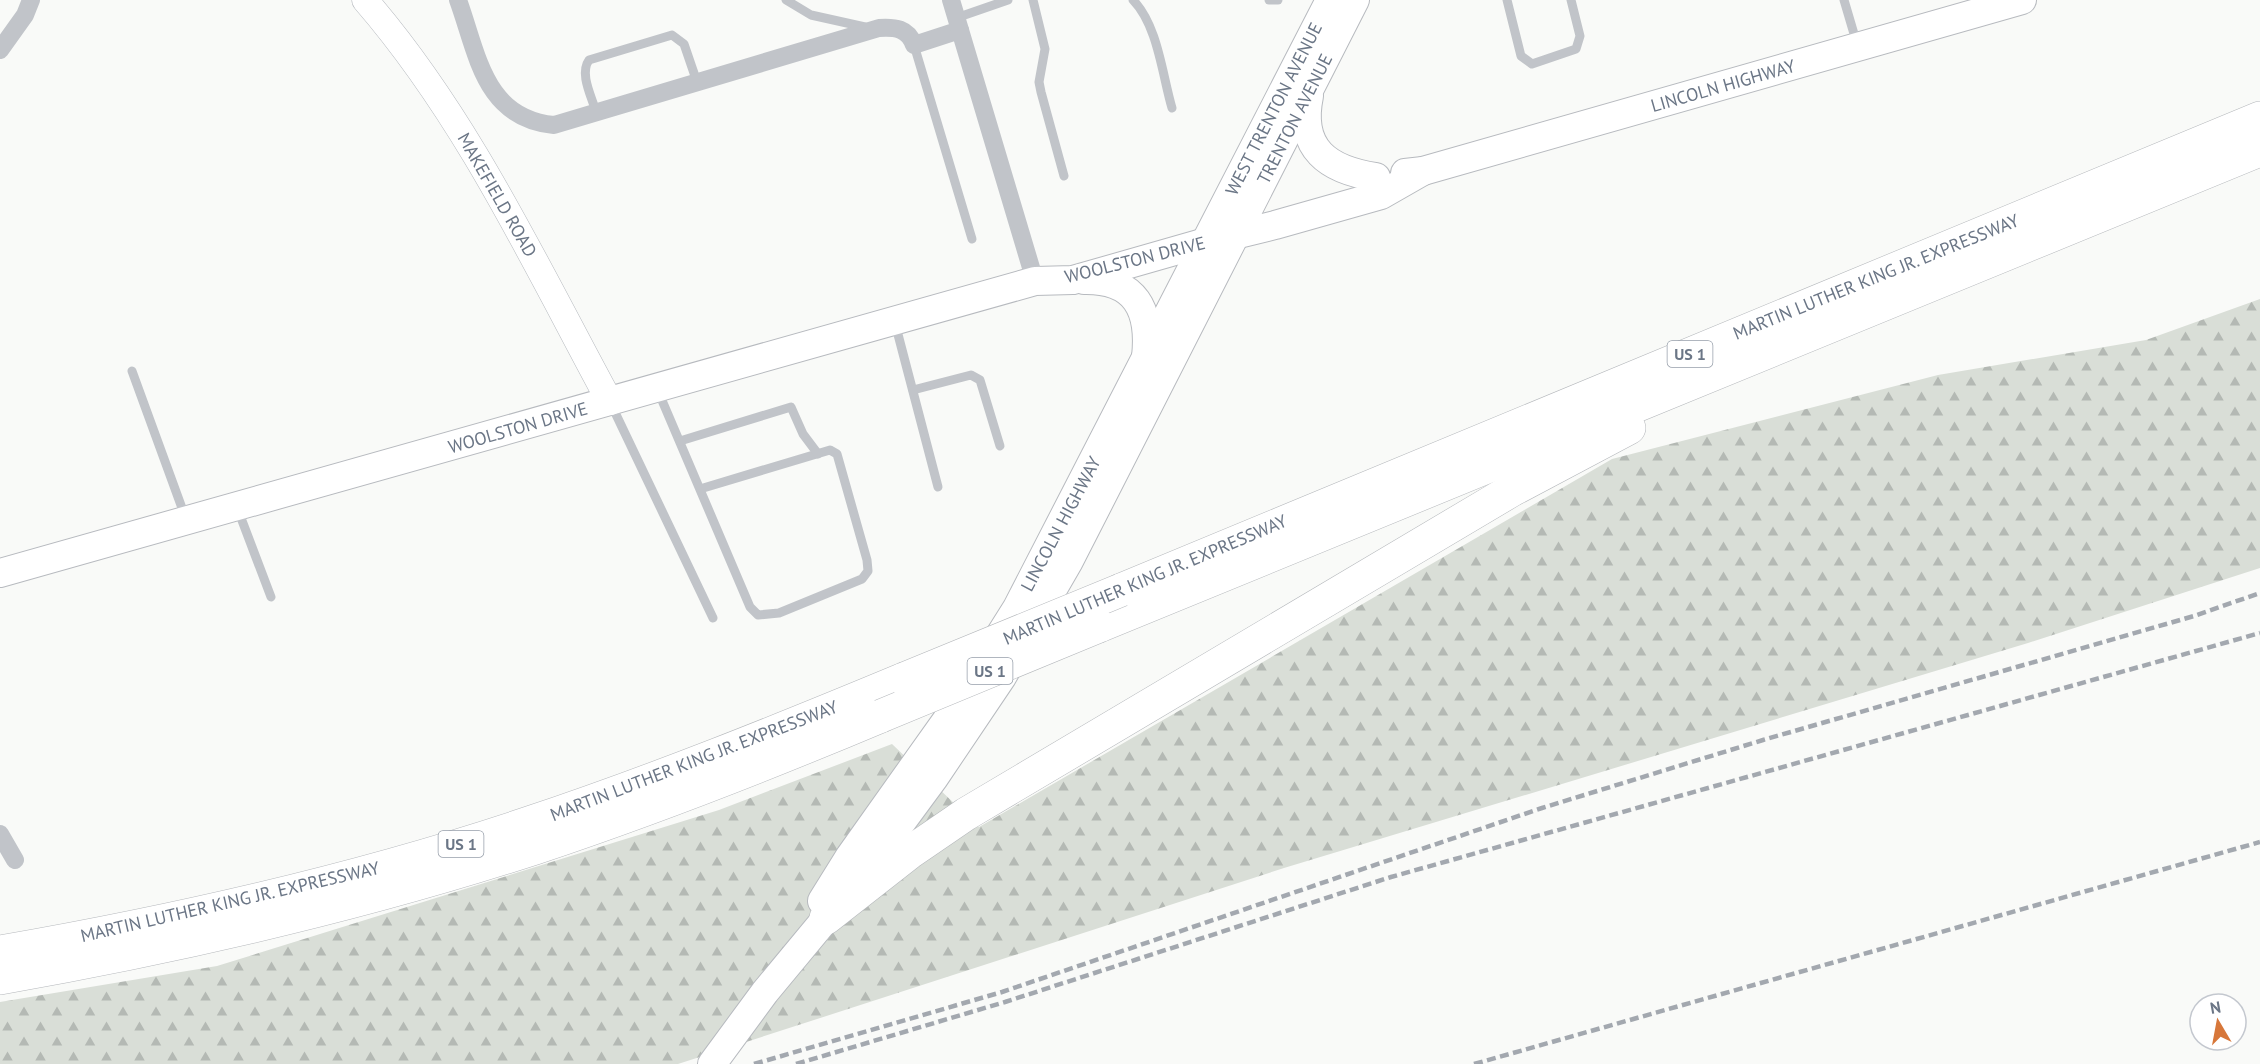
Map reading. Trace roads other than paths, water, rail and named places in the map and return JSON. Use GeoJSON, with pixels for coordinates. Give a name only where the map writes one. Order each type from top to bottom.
{"type":"FeatureCollection","features":[{"type":"Feature","properties":{"kind":"highway","name":"MARTIN LUTHER KING JR. EXPRESSWAY"},"geometry":{"type":"LineString","coordinates":[[0,952],[217,909],[449,848],[676,771],[904,680],[2260,118]]}},
{"type":"Feature","properties":{"kind":"highway","name":"MARTIN LUTHER KING JR. EXPRESSWAY"},"geometry":{"type":"LineString","coordinates":[[0,978],[223,933],[457,872],[674,799],[881,716],[1600,418],[1827,329],[2260,150]]}},
{"type":"Feature","properties":{"kind":"highway"},"geometry":{"type":"LineString","coordinates":[[826,918],[909,853],[966,814],[1491,502],[1557,464],[1827,329]]}},
{"type":"Feature","properties":{"kind":"main road","name":"WEST TRENTON AVENUE"},"geometry":{"type":"LineString","coordinates":[[1226,228],[1330,0]]}},
{"type":"Feature","properties":{"kind":"main road","name":"TRENTON AVENUE"},"geometry":{"type":"LineString","coordinates":[[1226,228],[1311,86],[1355,0]]}},
{"type":"Feature","properties":{"kind":"main road","name":"LINCOLN HIGHWAY"},"geometry":{"type":"LineString","coordinates":[[765,992],[850,856],[983,665],[1048,550],[1146,360],[1226,228],[1376,177],[1423,171],[2022,0]]}},
{"type":"Feature","properties":{"kind":"main road"},"geometry":{"type":"LineString","coordinates":[[1311,86],[1307,120],[1316,149],[1325,160],[1339,169],[1376,177]]}},
{"type":"Feature","properties":{"kind":"main road","name":"LINCOLN HIGHWAY"},"geometry":{"type":"LineString","coordinates":[[1226,228],[1381,195],[1423,171]]}},
{"type":"Feature","properties":{"kind":"main road","name":"WOOLSTON DRIVE"},"geometry":{"type":"LineString","coordinates":[[1035,280],[1073,280],[1226,228]]}},
{"type":"Feature","properties":{"kind":"main road","name":"WOOLSTON DRIVE"},"geometry":{"type":"LineString","coordinates":[[0,573],[237,508],[1035,280],[1068,261],[1226,228]]}},
{"type":"Feature","properties":{"kind":"main road","name":"LINCOLN HIGHWAY"},"geometry":{"type":"LineString","coordinates":[[712,1064],[765,992],[867,869],[934,778],[1002,677],[1069,561],[1226,228]]}},
{"type":"Feature","properties":{"kind":"main road"},"geometry":{"type":"LineString","coordinates":[[1073,280],[1112,281],[1124,287],[1135,298],[1147,326],[1146,360]]}},
{"type":"Feature","properties":{"kind":"street"},"geometry":{"type":"LineString","coordinates":[[0,50],[25,15],[31,0]]}},
{"type":"Feature","properties":{"kind":"street","name":"MAKEFIELD ROAD"},"geometry":{"type":"LineString","coordinates":[[365,0],[452,117],[499,195],[610,402]]}},
{"type":"Feature","properties":{"kind":"street"},"geometry":{"type":"LineString","coordinates":[[458,0],[489,87],[511,110],[534,123],[554,125],[879,28],[894,27],[905,31],[914,45],[955,16],[1035,280]]}},
{"type":"Feature","properties":{"kind":"street"},"geometry":{"type":"LineString","coordinates":[[0,834],[15,860]]}},
{"type":"Feature","properties":{"kind":"lane"},"geometry":{"type":"LineString","coordinates":[[786,0],[811,15],[854,26],[879,28]]}},
{"type":"Feature","properties":{"kind":"lane"},"geometry":{"type":"LineString","coordinates":[[955,16],[1008,0]]}},
{"type":"Feature","properties":{"kind":"lane"},"geometry":{"type":"LineString","coordinates":[[1033,0],[1045,49],[1039,82],[1065,176]]}},
{"type":"Feature","properties":{"kind":"lane"},"geometry":{"type":"LineString","coordinates":[[1133,0],[1142,10],[1149,26],[1172,108]]}},
{"type":"Feature","properties":{"kind":"lane"},"geometry":{"type":"LineString","coordinates":[[1269,0],[1278,0]]}},
{"type":"Feature","properties":{"kind":"lane"},"geometry":{"type":"LineString","coordinates":[[1507,0],[1521,56],[1533,64],[1576,49],[1580,36],[1571,0]]}},
{"type":"Feature","properties":{"kind":"lane"},"geometry":{"type":"LineString","coordinates":[[1844,0],[1858,47]]}},
{"type":"Feature","properties":{"kind":"lane"},"geometry":{"type":"LineString","coordinates":[[596,112],[585,73],[585,66],[589,60],[672,35],[684,44],[697,82]]}},
{"type":"Feature","properties":{"kind":"lane"},"geometry":{"type":"LineString","coordinates":[[914,45],[972,239]]}},
{"type":"Feature","properties":{"kind":"lane"},"geometry":{"type":"LineString","coordinates":[[894,321],[938,487]]}},
{"type":"Feature","properties":{"kind":"lane"},"geometry":{"type":"LineString","coordinates":[[132,371],[186,521]]}},
{"type":"Feature","properties":{"kind":"lane"},"geometry":{"type":"LineString","coordinates":[[913,390],[971,375],[980,380],[1000,446]]}},
{"type":"Feature","properties":{"kind":"lane"},"geometry":{"type":"LineString","coordinates":[[657,388],[750,607],[758,615],[779,614],[862,579],[868,571],[867,560],[837,454],[830,450],[700,489]]}},
{"type":"Feature","properties":{"kind":"lane"},"geometry":{"type":"LineString","coordinates":[[610,402],[713,618]]}},
{"type":"Feature","properties":{"kind":"lane"},"geometry":{"type":"LineString","coordinates":[[680,441],[791,407],[803,434],[818,454]]}},
{"type":"Feature","properties":{"kind":"lane"},"geometry":{"type":"LineString","coordinates":[[237,508],[271,597]]}},
{"type":"Feature","properties":{"kind":"railway"},"geometry":{"type":"LineString","coordinates":[[754,1064],[1002,992],[1542,808],[1763,740],[2194,616],[2260,593]]}},
{"type":"Feature","properties":{"kind":"railway"},"geometry":{"type":"LineString","coordinates":[[796,1064],[1005,1002],[1391,877],[2260,633]]}},
{"type":"Feature","properties":{"kind":"railway"},"geometry":{"type":"LineString","coordinates":[[1474,1064],[2260,842]]}}]}
